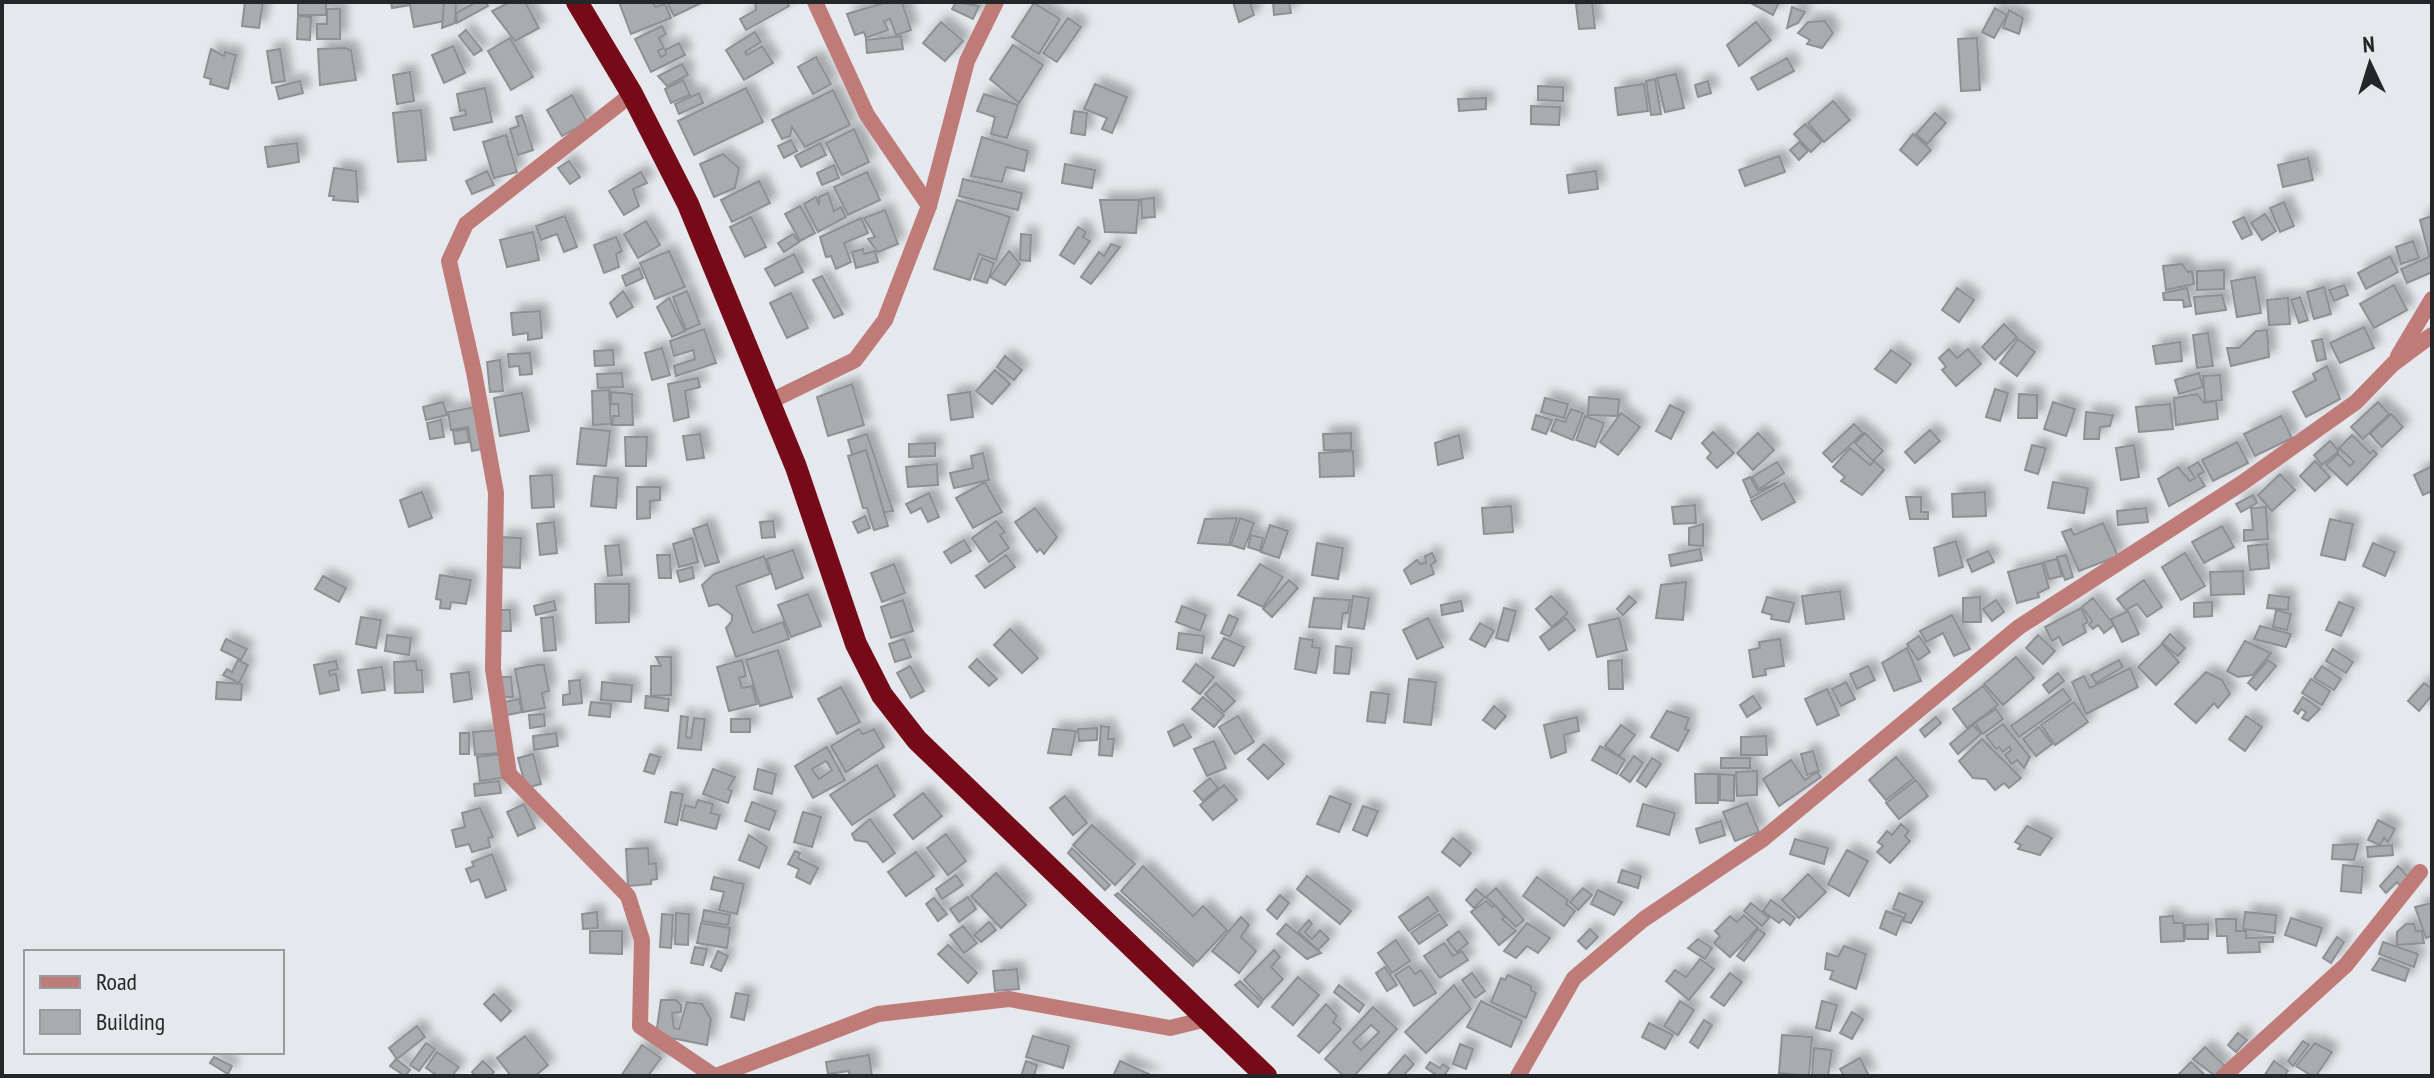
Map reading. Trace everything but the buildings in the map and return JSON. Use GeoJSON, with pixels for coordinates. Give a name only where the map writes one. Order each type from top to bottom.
{"type":"FeatureCollection","features":[{"type":"Feature","properties":{"kind":"highway"},"geometry":{"type":"LineString","coordinates":[[577,2],[632,94],[688,204],[811,507],[856,644],[882,695],[917,740],[1266,1076]]}},
{"type":"Feature","properties":{"kind":"street"},"geometry":{"type":"LineString","coordinates":[[815,2],[867,115],[929,206]]}},
{"type":"Feature","properties":{"kind":"street"},"geometry":{"type":"LineString","coordinates":[[769,402],[855,360],[885,320],[929,206],[967,61],[996,2]]}},
{"type":"Feature","properties":{"kind":"street"},"geometry":{"type":"LineString","coordinates":[[632,94],[466,224],[449,261],[474,372],[496,493],[493,669],[509,774],[628,896],[642,940],[640,1026],[715,1076],[878,1014],[1009,999],[1170,1028],[1207,1019]]}},
{"type":"Feature","properties":{"kind":"street"},"geometry":{"type":"LineString","coordinates":[[2393,364],[2432,299]]}},
{"type":"Feature","properties":{"kind":"street"},"geometry":{"type":"LineString","coordinates":[[1518,1076],[1574,978],[1644,919],[1763,839],[2019,627],[2242,483],[2356,402],[2393,364],[2432,335]]}},
{"type":"Feature","properties":{"kind":"street"},"geometry":{"type":"LineString","coordinates":[[2224,1076],[2346,965],[2420,872]]}}]}
